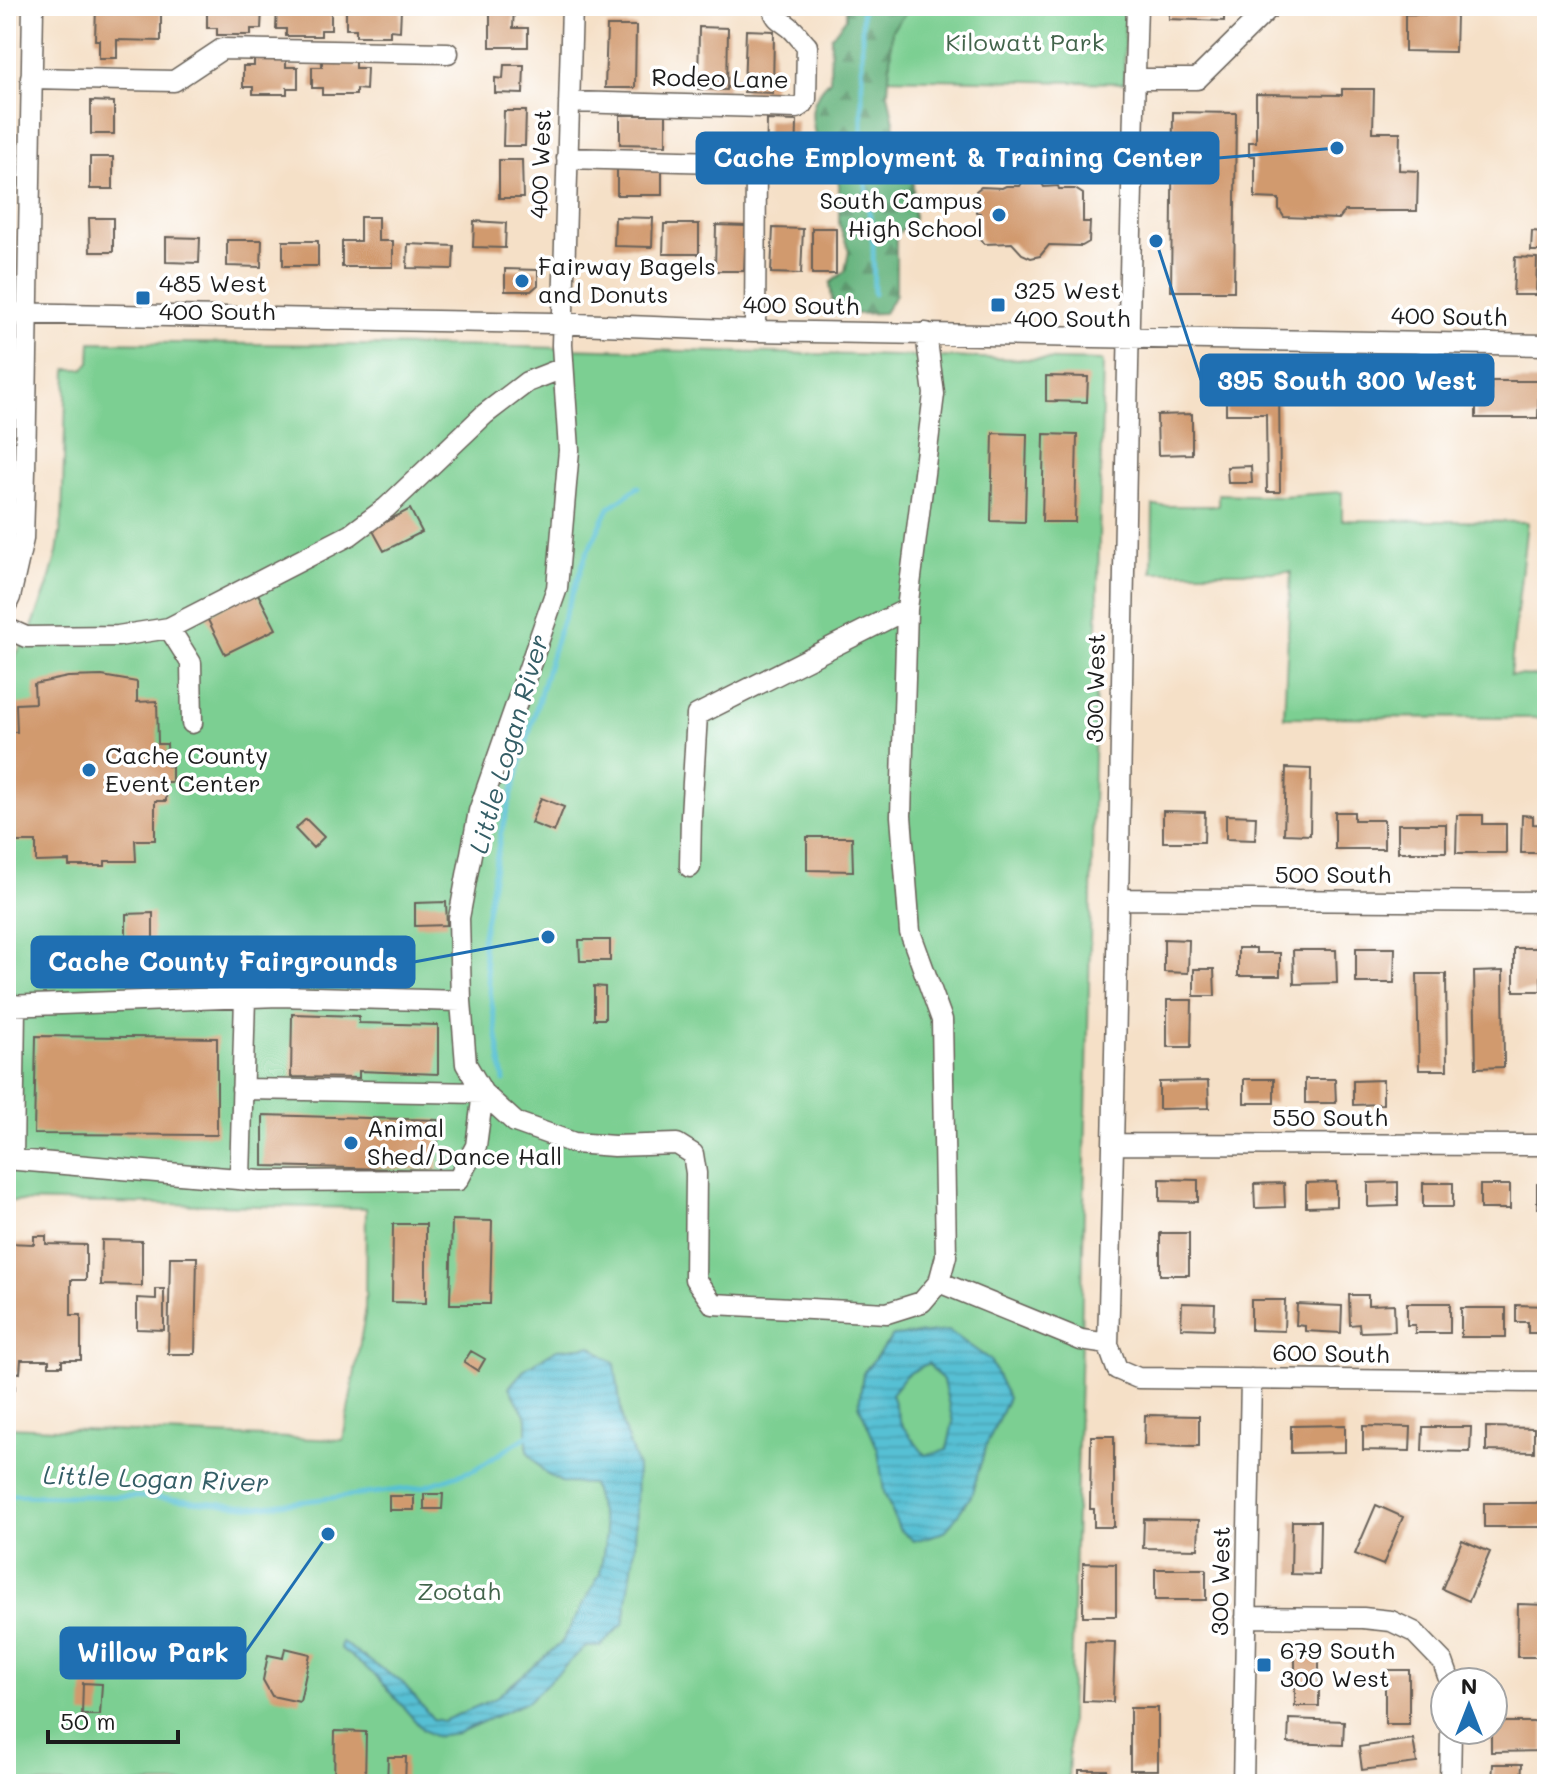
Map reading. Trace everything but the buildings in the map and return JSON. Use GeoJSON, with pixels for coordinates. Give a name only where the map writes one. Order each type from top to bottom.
{"type":"FeatureCollection","features":[{"type":"Feature","properties":{"kind":"street"},"geometry":{"type":"LineString","coordinates":[[6,605],[23,539],[33,6]]}},
{"type":"Feature","properties":{"kind":"street","name":"400 West"},"geometry":{"type":"LineString","coordinates":[[483,1093],[466,1064],[459,918],[479,811],[557,588],[569,450],[563,323],[572,6]]}},
{"type":"Feature","properties":{"kind":"street","name":"Rodeo Lane"},"geometry":{"type":"LineString","coordinates":[[569,102],[797,108],[806,99],[807,46],[791,28],[778,20],[773,6]]}},
{"type":"Feature","properties":{"kind":"street","name":"300 West"},"geometry":{"type":"LineString","coordinates":[[1117,1369],[1108,1344],[1137,6]]}},
{"type":"Feature","properties":{"kind":"street"},"geometry":{"type":"LineString","coordinates":[[1135,79],[1197,79],[1271,6]]}},
{"type":"Feature","properties":{"kind":"street"},"geometry":{"type":"LineString","coordinates":[[31,78],[174,81],[222,49],[448,53]]}},
{"type":"Feature","properties":{"kind":"street"},"geometry":{"type":"LineString","coordinates":[[567,158],[756,163],[755,331]]}},
{"type":"Feature","properties":{"kind":"street","name":"400 South"},"geometry":{"type":"LineString","coordinates":[[6,313],[563,323],[755,331],[1547,345]]}},
{"type":"Feature","properties":{"kind":"street"},"geometry":{"type":"LineString","coordinates":[[242,1089],[483,1093],[515,1122],[574,1143],[614,1146],[677,1144],[693,1154],[696,1173],[695,1279],[713,1304],[887,1313],[922,1302],[939,1282],[946,1256],[942,1020],[910,932],[901,816],[907,609],[934,394],[926,333]]}},
{"type":"Feature","properties":{"kind":"street"},"geometry":{"type":"LineString","coordinates":[[6,628],[26,637],[118,636],[169,628],[350,535],[386,508],[485,414],[527,382],[563,368]]}},
{"type":"Feature","properties":{"kind":"street"},"geometry":{"type":"LineString","coordinates":[[690,867],[697,715],[907,609]]}},
{"type":"Feature","properties":{"kind":"street"},"geometry":{"type":"LineString","coordinates":[[169,628],[191,663],[192,723]]}},
{"type":"Feature","properties":{"kind":"street","name":"500 South"},"geometry":{"type":"LineString","coordinates":[[1118,899],[1547,902]]}},
{"type":"Feature","properties":{"kind":"street"},"geometry":{"type":"LineString","coordinates":[[461,1001],[279,996],[10,1006],[9,1159],[261,1181],[458,1180],[476,1146],[483,1093]]}},
{"type":"Feature","properties":{"kind":"street"},"geometry":{"type":"LineString","coordinates":[[240,1179],[245,997]]}},
{"type":"Feature","properties":{"kind":"street","name":"550 South"},"geometry":{"type":"LineString","coordinates":[[1114,1144],[1547,1145]]}},
{"type":"Feature","properties":{"kind":"street"},"geometry":{"type":"LineString","coordinates":[[939,1282],[1081,1340],[1108,1344]]}},
{"type":"Feature","properties":{"kind":"street","name":"600 South"},"geometry":{"type":"LineString","coordinates":[[1117,1369],[1138,1378],[1547,1382]]}},
{"type":"Feature","properties":{"kind":"street","name":"300 West"},"geometry":{"type":"LineString","coordinates":[[1243,1784],[1251,1379]]}},
{"type":"Feature","properties":{"kind":"street"},"geometry":{"type":"LineString","coordinates":[[1246,1617],[1391,1621],[1414,1632],[1444,1666]]}},
{"type":"Feature","properties":{"kind":"street"},"geometry":{"type":"LineString","coordinates":[[1450,1784],[1451,1746]]}},
{"type":"Feature","properties":{"kind":"green space"},"geometry":{"type":"Polygon","coordinates":[[[846,6],[911,6],[892,30],[888,93],[904,171],[913,181],[914,219],[896,235],[896,294],[884,313],[851,314],[833,308],[830,283],[845,271],[849,251],[839,224],[839,184],[831,151],[817,144],[812,117],[814,102],[830,80],[831,37],[846,18],[846,6]]]}},
{"type":"Feature","properties":{"kind":"green space","name":"Kilowatt Park"},"geometry":{"type":"Polygon","coordinates":[[[882,6],[1125,6],[1124,83],[881,78],[882,6]]]}},
{"type":"Feature","properties":{"kind":"green space","name":"Zootah"},"geometry":{"type":"Polygon","coordinates":[[[91,342],[519,347],[1103,361],[1068,1784],[6,1784],[6,1427],[343,1440],[365,1314],[366,1208],[6,1201],[6,672],[32,627],[57,553],[62,519],[67,369],[84,369],[90,362],[91,342]]]}},
{"type":"Feature","properties":{"kind":"green space"},"geometry":{"type":"Polygon","coordinates":[[[1342,492],[1342,520],[1527,522],[1510,675],[1547,676],[1547,718],[1284,717],[1291,572],[1152,572],[1153,506],[1218,506],[1218,494],[1282,496],[1342,492]]]}},
{"type":"Feature","properties":{"kind":"water"},"geometry":{"type":"Polygon","coordinates":[[[949,1331],[990,1360],[1008,1398],[986,1446],[971,1496],[945,1532],[914,1541],[899,1529],[884,1492],[878,1450],[859,1405],[863,1373],[893,1336],[949,1331]],[[928,1363],[906,1375],[891,1394],[901,1424],[925,1455],[947,1450],[953,1422],[943,1381],[928,1363]]]}},
{"type":"Feature","properties":{"kind":"water"},"geometry":{"type":"Polygon","coordinates":[[[591,1346],[615,1364],[623,1426],[637,1466],[635,1547],[624,1623],[600,1647],[585,1647],[529,1701],[458,1733],[434,1736],[423,1730],[376,1676],[340,1648],[341,1642],[403,1683],[433,1719],[443,1721],[494,1699],[562,1642],[600,1574],[606,1534],[592,1484],[563,1483],[546,1474],[527,1451],[527,1418],[509,1387],[526,1368],[557,1349],[591,1346]]]}},
{"type":"Feature","properties":{"kind":"waterway","name":"Little Logan River"},"geometry":{"type":"LineString","coordinates":[[862,6],[862,149],[873,244],[874,294]]}},
{"type":"Feature","properties":{"kind":"waterway","name":"Little Logan River"},"geometry":{"type":"LineString","coordinates":[[504,1081],[482,940],[501,832],[554,646],[586,555],[609,508],[638,487]]}},
{"type":"Feature","properties":{"kind":"waterway","name":"Little Logan River"},"geometry":{"type":"LineString","coordinates":[[6,1495],[149,1497],[256,1507],[423,1487],[476,1469],[532,1433]]}},
{"type":"Feature","properties":{"kind":"place","name":"Cache Employment & Training Center"},"geometry":{"type":"Point","coordinates":[1337,148]}},
{"type":"Feature","properties":{"kind":"place","name":"South Campus High School"},"geometry":{"type":"Point","coordinates":[999,215]}},
{"type":"Feature","properties":{"kind":"place","name":"395 South 300 West"},"geometry":{"type":"Point","coordinates":[1156,241]}},
{"type":"Feature","properties":{"kind":"place","name":"Fairway Bagels and Donuts"},"geometry":{"type":"Point","coordinates":[522,281]}},
{"type":"Feature","properties":{"kind":"place","name":"485 West 400 South"},"geometry":{"type":"Point","coordinates":[143,298]}},
{"type":"Feature","properties":{"kind":"place","name":"325 West 400 South"},"geometry":{"type":"Point","coordinates":[998,305]}},
{"type":"Feature","properties":{"kind":"place","name":"Cache County Event Center"},"geometry":{"type":"Point","coordinates":[89,770]}},
{"type":"Feature","properties":{"kind":"place","name":"Cache County Fairgrounds"},"geometry":{"type":"Point","coordinates":[548,937]}},
{"type":"Feature","properties":{"kind":"place","name":"Animal Shed/Dance Hall"},"geometry":{"type":"Point","coordinates":[351,1143]}},
{"type":"Feature","properties":{"kind":"place","name":"Willow Park"},"geometry":{"type":"Point","coordinates":[328,1534]}},
{"type":"Feature","properties":{"kind":"place","name":"679 South 300 West"},"geometry":{"type":"Point","coordinates":[1264,1665]}}]}
